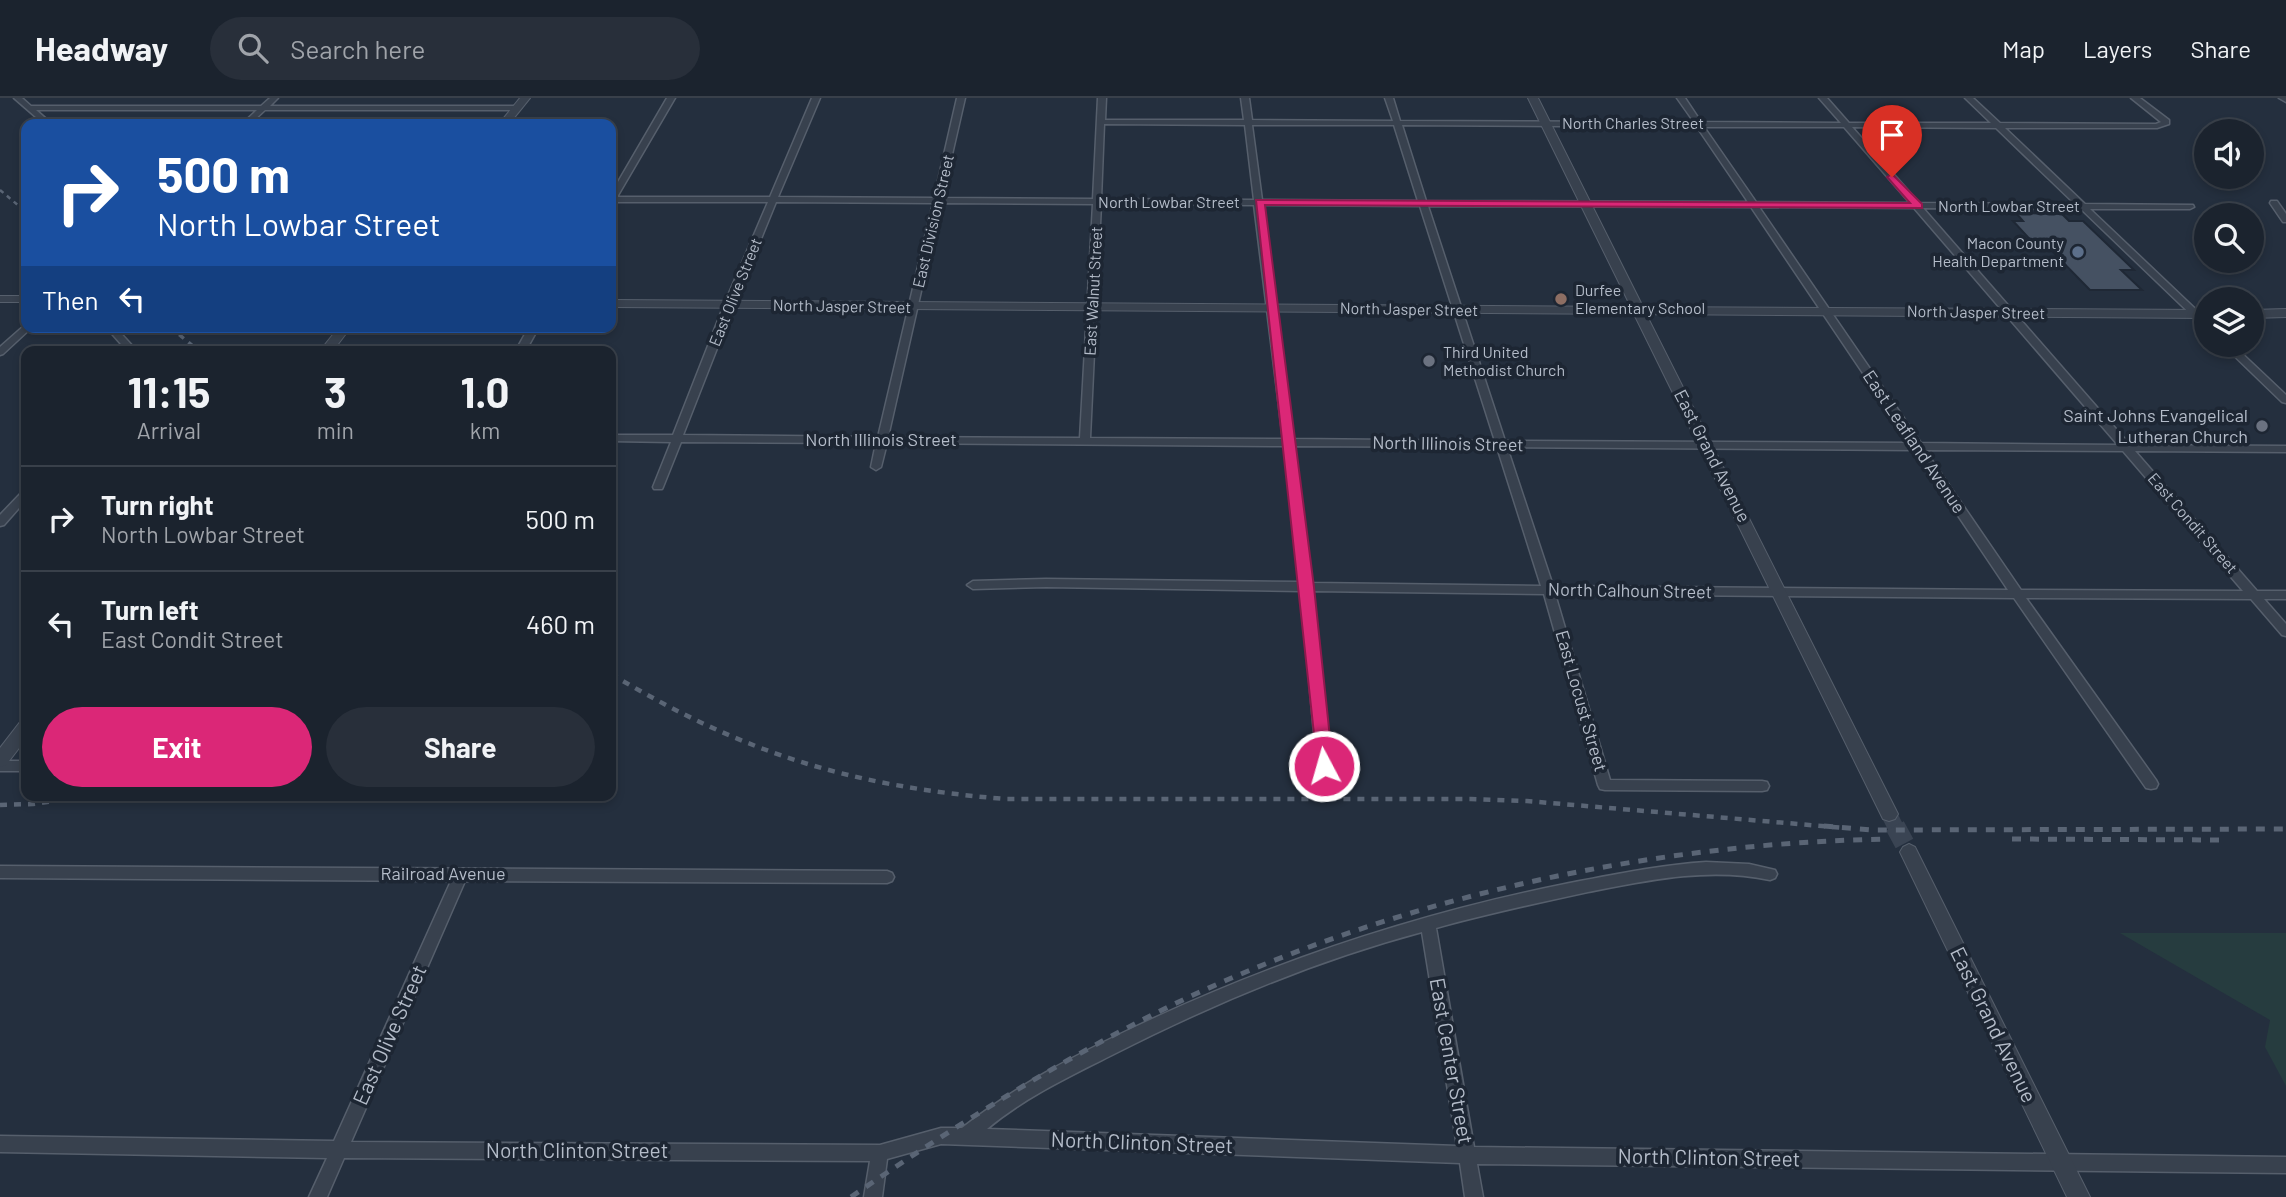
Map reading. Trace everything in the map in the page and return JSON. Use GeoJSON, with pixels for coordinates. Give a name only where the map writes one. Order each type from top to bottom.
{"type":"FeatureCollection","features":[{"type":"Feature","properties":{"kind":"street"},"geometry":{"type":"LineString","coordinates":[[21,98],[42,119]]}},
{"type":"Feature","properties":{"kind":"street"},"geometry":{"type":"LineString","coordinates":[[251,119],[274,98]]}},
{"type":"Feature","properties":{"kind":"street"},"geometry":{"type":"LineString","coordinates":[[508,119],[525,98]]}},
{"type":"Feature","properties":{"kind":"street"},"geometry":{"type":"LineString","coordinates":[[616,192],[671,98]]}},
{"type":"Feature","properties":{"kind":"street","name":"East Olive Street"},"geometry":{"type":"LineString","coordinates":[[658,487],[729,305],[816,98]]}},
{"type":"Feature","properties":{"kind":"street","name":"East Division Street"},"geometry":{"type":"LineString","coordinates":[[876,467],[961,98]]}},
{"type":"Feature","properties":{"kind":"street","name":"East Walnut Street"},"geometry":{"type":"LineString","coordinates":[[1085,441],[1102,98]]}},
{"type":"Feature","properties":{"kind":"street"},"geometry":{"type":"LineString","coordinates":[[1245,98],[1307,587],[1324,766]]}},
{"type":"Feature","properties":{"kind":"street","name":"East Locust Street"},"geometry":{"type":"LineString","coordinates":[[1389,98],[1548,589],[1605,785],[1762,786]]}},
{"type":"Feature","properties":{"kind":"street","name":"East Grand Avenue"},"geometry":{"type":"LineString","coordinates":[[1533,98],[1889,814]]}},
{"type":"Feature","properties":{"kind":"street","name":"East Leafland Avenue"},"geometry":{"type":"LineString","coordinates":[[1681,98],[1751,205],[2151,784]]}},
{"type":"Feature","properties":{"kind":"street","name":"East Condit Street"},"geometry":{"type":"LineString","coordinates":[[1823,98],[2286,632]]}},
{"type":"Feature","properties":{"kind":"street"},"geometry":{"type":"LineString","coordinates":[[1969,98],[2080,206],[2194,308]]}},
{"type":"Feature","properties":{"kind":"street","name":"North Charles Street"},"geometry":{"type":"LineString","coordinates":[[1100,122],[1846,125],[2157,125],[2166,122],[2134,98]]}},
{"type":"Feature","properties":{"kind":"street"},"geometry":{"type":"LineString","coordinates":[[29,108],[517,108]]}},
{"type":"Feature","properties":{"kind":"street","name":"North Lowbar Street"},"geometry":{"type":"LineString","coordinates":[[616,200],[2190,206]]}},
{"type":"Feature","properties":{"kind":"street"},"geometry":{"type":"LineString","coordinates":[[2273,203],[2286,220]]}},
{"type":"Feature","properties":{"kind":"street"},"geometry":{"type":"LineString","coordinates":[[0,299],[21,299]]}},
{"type":"Feature","properties":{"kind":"street","name":"North Jasper Street"},"geometry":{"type":"LineString","coordinates":[[616,304],[2194,314]]}},
{"type":"Feature","properties":{"kind":"street"},"geometry":{"type":"LineString","coordinates":[[2264,314],[2286,313]]}},
{"type":"Feature","properties":{"kind":"street"},"geometry":{"type":"LineString","coordinates":[[0,352],[21,333]]}},
{"type":"Feature","properties":{"kind":"street"},"geometry":{"type":"LineString","coordinates":[[116,333],[127,346]]}},
{"type":"Feature","properties":{"kind":"street"},"geometry":{"type":"LineString","coordinates":[[2241,357],[2286,400]]}},
{"type":"Feature","properties":{"kind":"street","name":"North Illinois Street"},"geometry":{"type":"LineString","coordinates":[[616,438],[2286,449]]}},
{"type":"Feature","properties":{"kind":"street"},"geometry":{"type":"LineString","coordinates":[[0,505],[21,505]]}},
{"type":"Feature","properties":{"kind":"street"},"geometry":{"type":"LineString","coordinates":[[0,522],[21,505]]}},
{"type":"Feature","properties":{"kind":"street","name":"North Calhoun Street"},"geometry":{"type":"LineString","coordinates":[[973,585],[1046,583],[1780,593],[2286,595]]}},
{"type":"Feature","properties":{"kind":"street"},"geometry":{"type":"LineString","coordinates":[[0,760],[21,733]]}},
{"type":"Feature","properties":{"kind":"street"},"geometry":{"type":"LineString","coordinates":[[0,766],[21,766]]}},
{"type":"Feature","properties":{"kind":"street","name":"East Grand Avenue"},"geometry":{"type":"LineString","coordinates":[[1909,852],[2079,1197]]}},
{"type":"Feature","properties":{"kind":"street"},"geometry":{"type":"LineString","coordinates":[[965,1137],[1006,1104],[1156,1024],[1288,969],[1399,932],[1526,897],[1648,875],[1710,869],[1755,870],[1770,874]]}},
{"type":"Feature","properties":{"kind":"street","name":"Railroad Avenue"},"geometry":{"type":"LineString","coordinates":[[0,872],[887,877]]}},
{"type":"Feature","properties":{"kind":"street","name":"East Olive Street"},"geometry":{"type":"LineString","coordinates":[[318,1197],[461,874]]}},
{"type":"Feature","properties":{"kind":"street","name":"East Center Street"},"geometry":{"type":"LineString","coordinates":[[1428,926],[1474,1197]]}},
{"type":"Feature","properties":{"kind":"street","name":"North Clinton Street"},"geometry":{"type":"LineString","coordinates":[[0,1144],[339,1150],[880,1153],[941,1136],[1467,1155],[2286,1166]]}},
{"type":"Feature","properties":{"kind":"street"},"geometry":{"type":"LineString","coordinates":[[873,1197],[880,1153]]}},
{"type":"Feature","properties":{"kind":"green space"},"geometry":{"type":"Polygon","coordinates":[[[2120,933],[2286,933],[2286,1086],[2265,1047],[2270,1020],[2120,933]]]}},
{"type":"Feature","properties":{"kind":"building","name":"Macon County Health Department"},"geometry":{"type":"Polygon","coordinates":[[[2016,213],[2062,214],[2069,221],[2083,221],[2134,270],[2121,270],[2142,290],[2090,290],[2047,246],[2036,246],[2013,221],[2023,221],[2016,213]]]}},
{"type":"Feature","properties":{"kind":"tunnel"},"geometry":{"type":"LineString","coordinates":[[1889,814],[1895,826]]}},
{"type":"Feature","properties":{"kind":"tunnel"},"geometry":{"type":"LineString","coordinates":[[1895,826],[1909,852]]}},
{"type":"Feature","properties":{"kind":"railway"},"geometry":{"type":"LineString","coordinates":[[0,190],[21,208]]}},
{"type":"Feature","properties":{"kind":"railway"},"geometry":{"type":"LineString","coordinates":[[177,333],[193,346]]}},
{"type":"Feature","properties":{"kind":"railway"},"geometry":{"type":"LineString","coordinates":[[616,677],[707,725],[800,762],[848,775],[949,793],[1005,799],[1527,801],[1845,828]]}},
{"type":"Feature","properties":{"kind":"railway"},"geometry":{"type":"LineString","coordinates":[[0,805],[53,801]]}},
{"type":"Feature","properties":{"kind":"railway"},"geometry":{"type":"LineString","coordinates":[[1824,826],[1872,830],[2286,829]]}},
{"type":"Feature","properties":{"kind":"railway"},"geometry":{"type":"LineString","coordinates":[[851,1197],[1006,1096],[1127,1028],[1252,969],[1339,936],[1520,884],[1611,866],[1704,852],[1797,843],[1889,839]]}},
{"type":"Feature","properties":{"kind":"railway"},"geometry":{"type":"LineString","coordinates":[[2012,839],[2225,840]]}},
{"type":"Feature","properties":{"kind":"place","name":"Macon County Health Department"},"geometry":{"type":"Point","coordinates":[2078,252]}},
{"type":"Feature","properties":{"kind":"place","name":"Durfee Elementary School"},"geometry":{"type":"Point","coordinates":[1561,299]}},
{"type":"Feature","properties":{"kind":"place","name":"Third United Methodist Church"},"geometry":{"type":"Point","coordinates":[1429,361]}},
{"type":"Feature","properties":{"kind":"place","name":"Saint Johns Evangelical Lutheran Church"},"geometry":{"type":"Point","coordinates":[2262,426]}},
{"type":"Feature","properties":{"kind":"route"},"geometry":{"type":"LineString","coordinates":[[1324,766],[1307,587],[1270,308],[1259,202],[1918,206],[1892,177]]}}]}
